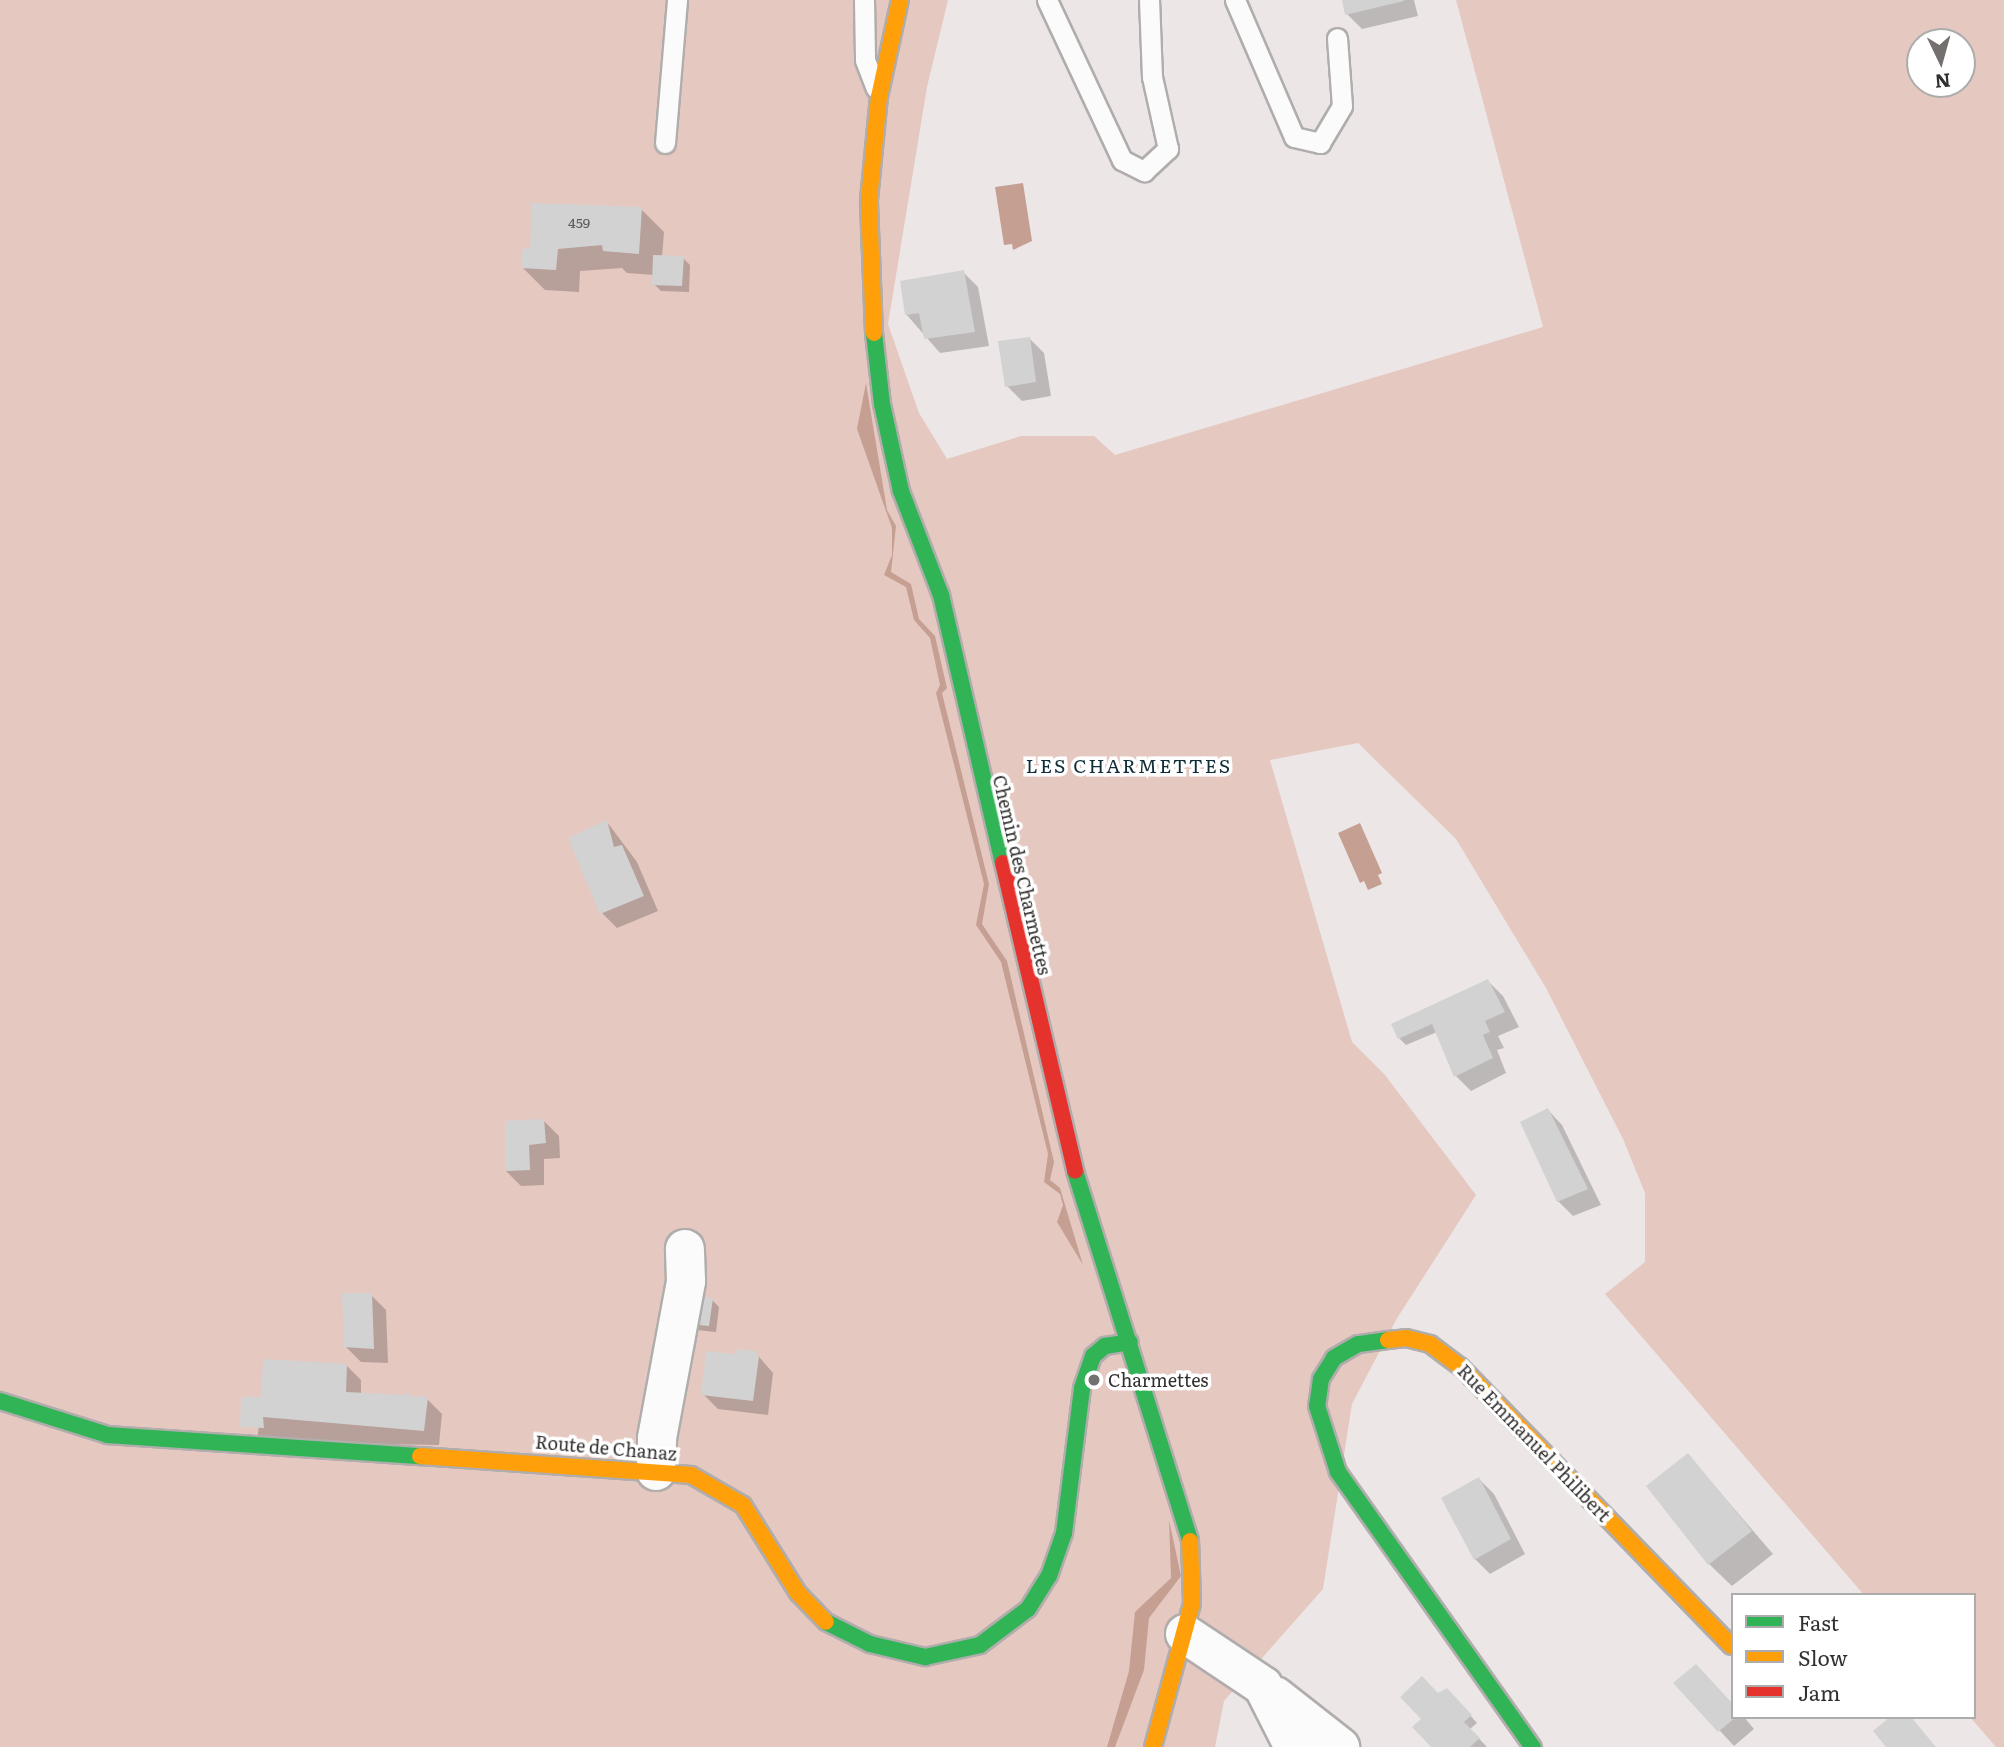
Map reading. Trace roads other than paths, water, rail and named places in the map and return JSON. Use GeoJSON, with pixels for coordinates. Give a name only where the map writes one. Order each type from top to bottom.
{"type":"FeatureCollection","features":[{"type":"Feature","properties":{"kind":"street","name":"Chemin des Charmettes"},"geometry":{"type":"LineString","coordinates":[[901,1],[879,97],[869,200],[872,313],[882,404],[901,491],[941,595],[1079,1189],[1118,1343],[1191,1545],[1195,1570],[1185,1634],[1153,1747]]}},
{"type":"Feature","properties":{"kind":"street"},"geometry":{"type":"LineString","coordinates":[[656,1471],[657,1438],[685,1281],[685,1249]]}},
{"type":"Feature","properties":{"kind":"street","name":"Rue Emmanuel Philibert"},"geometry":{"type":"LineString","coordinates":[[1533,1747],[1338,1472],[1317,1406],[1321,1379],[1334,1358],[1358,1344],[1406,1338],[1430,1344],[1461,1367],[1731,1646]]}},
{"type":"Feature","properties":{"kind":"street","name":"Route de Chanaz"},"geometry":{"type":"LineString","coordinates":[[0,1401],[108,1435],[691,1475],[743,1505],[765,1533],[798,1593],[830,1626],[895,1652],[925,1657],[953,1654],[1002,1631],[1028,1609],[1049,1576],[1064,1533],[1082,1388],[1093,1356],[1118,1343]]}},
{"type":"Feature","properties":{"kind":"street"},"geometry":{"type":"LineString","coordinates":[[1185,1634],[1263,1686],[1340,1747]]}},
{"type":"Feature","properties":{"kind":"street"},"geometry":{"type":"LineString","coordinates":[[1263,1686],[1294,1747]]}},
{"type":"Feature","properties":{"kind":"lane"},"geometry":{"type":"LineString","coordinates":[[665,144],[677,0]]}},
{"type":"Feature","properties":{"kind":"lane"},"geometry":{"type":"LineString","coordinates":[[864,0],[865,60],[879,97]]}},
{"type":"Feature","properties":{"kind":"lane"},"geometry":{"type":"LineString","coordinates":[[1047,0],[1122,160],[1144,171],[1168,149],[1152,77],[1149,0]]}},
{"type":"Feature","properties":{"kind":"lane"},"geometry":{"type":"LineString","coordinates":[[1235,0],[1294,136],[1320,143],[1342,106],[1337,38]]}},
{"type":"Feature","properties":{"kind":"place","name":"Charmettes"},"geometry":{"type":"Point","coordinates":[1094,1380]}},
{"type":"Feature","properties":{"kind":"district","name":"LES CHARMETTES"},"geometry":{"type":"Point","coordinates":[1129,766]}}]}
